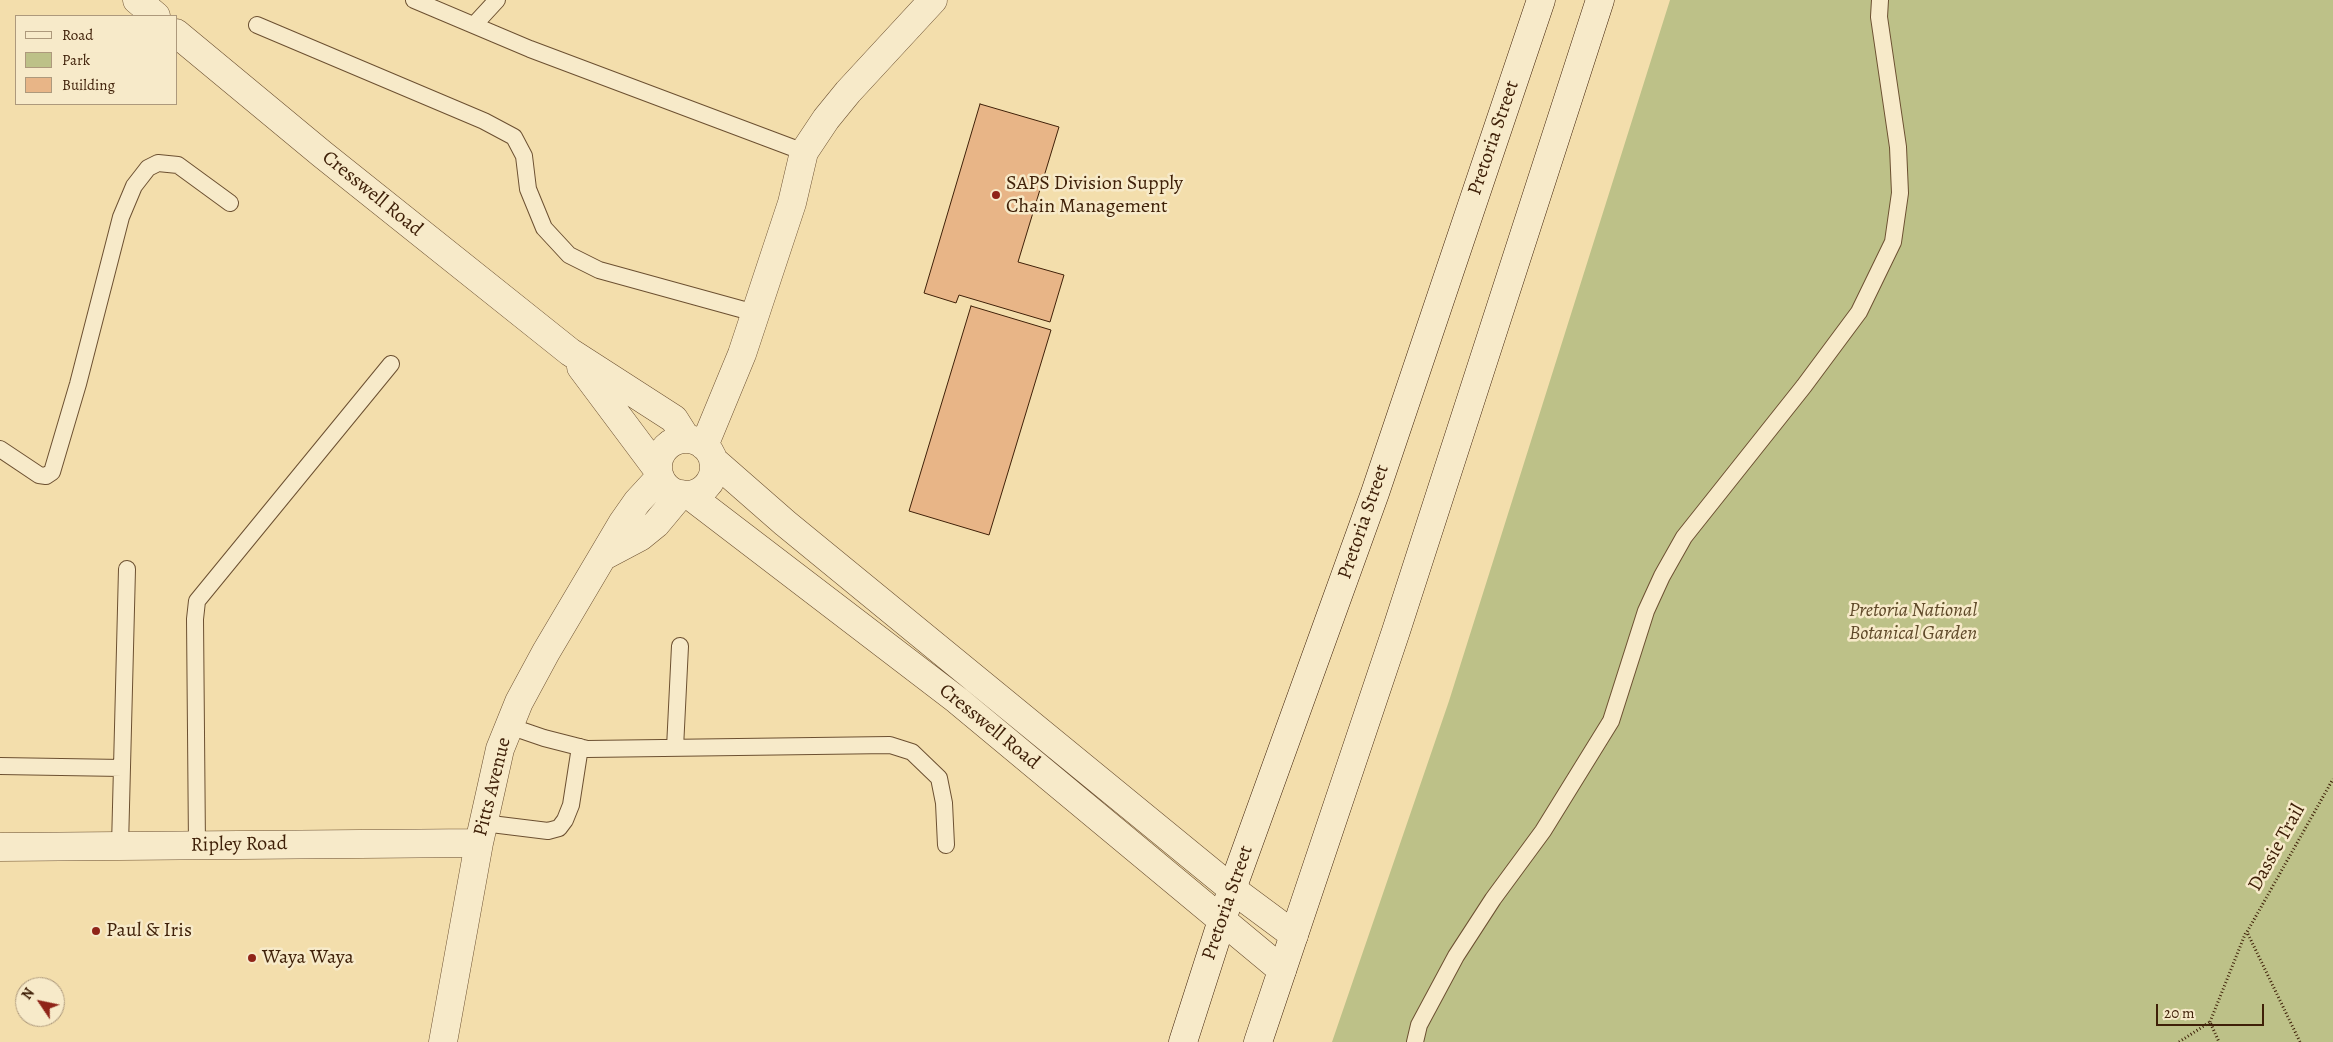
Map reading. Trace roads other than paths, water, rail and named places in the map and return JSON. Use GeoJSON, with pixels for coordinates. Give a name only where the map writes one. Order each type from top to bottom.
{"type":"FeatureCollection","features":[{"type":"Feature","properties":{"kind":"street"},"geometry":{"type":"LineString","coordinates":[[137,0],[155,15]]}},
{"type":"Feature","properties":{"kind":"street"},"geometry":{"type":"LineString","coordinates":[[701,448],[742,354],[792,203],[804,152],[826,119],[848,92],[933,0]]}},
{"type":"Feature","properties":{"kind":"street","name":"Pretoria Street"},"geometry":{"type":"LineString","coordinates":[[1183,1042],[1232,889],[1375,493],[1541,0]]}},
{"type":"Feature","properties":{"kind":"street"},"geometry":{"type":"LineString","coordinates":[[1258,1042],[1396,632],[1600,0]]}},
{"type":"Feature","properties":{"kind":"street","name":"Cresswell Road"},"geometry":{"type":"LineString","coordinates":[[178,35],[322,154],[570,352],[674,419],[701,448],[785,523],[1232,889],[1294,935]]}},
{"type":"Feature","properties":{"kind":"street","name":"Cresswell Road"},"geometry":{"type":"LineString","coordinates":[[570,352],[659,474]]}},
{"type":"Feature","properties":{"kind":"street"},"geometry":{"type":"LineString","coordinates":[[673,442],[701,448],[713,472],[708,484],[699,492],[674,493],[664,485],[659,474],[658,462],[663,450],[673,442]]}},
{"type":"Feature","properties":{"kind":"street","name":"Pitts Avenue"},"geometry":{"type":"LineString","coordinates":[[443,1042],[481,833],[500,749],[518,702],[546,652],[637,502],[659,474]]}},
{"type":"Feature","properties":{"kind":"street"},"geometry":{"type":"LineString","coordinates":[[606,555],[635,540],[656,524],[685,494]]}},
{"type":"Feature","properties":{"kind":"street","name":"Cresswell Road"},"geometry":{"type":"LineString","coordinates":[[685,494],[957,700],[1282,970]]}},
{"type":"Feature","properties":{"kind":"street","name":"Ripley Road"},"geometry":{"type":"LineString","coordinates":[[0,847],[197,846],[481,833]]}},
{"type":"Feature","properties":{"kind":"lane"},"geometry":{"type":"LineString","coordinates":[[414,0],[530,49],[804,152]]}},
{"type":"Feature","properties":{"kind":"lane"},"geometry":{"type":"LineString","coordinates":[[474,25],[497,0]]}},
{"type":"Feature","properties":{"kind":"lane"},"geometry":{"type":"LineString","coordinates":[[1415,1042],[1419,1025],[1456,956],[1493,899],[1543,831],[1611,721],[1646,611],[1662,576],[1684,537],[1804,386],[1858,312],[1893,242],[1900,193],[1898,147],[1879,17],[1880,0]]}},
{"type":"Feature","properties":{"kind":"lane"},"geometry":{"type":"LineString","coordinates":[[257,25],[484,120],[514,137],[524,156],[528,189],[544,228],[569,255],[599,270],[755,312]]}},
{"type":"Feature","properties":{"kind":"lane"},"geometry":{"type":"LineString","coordinates":[[0,449],[40,475],[46,476],[52,472],[78,384],[121,217],[134,186],[148,168],[158,163],[178,165],[230,203]]}},
{"type":"Feature","properties":{"kind":"lane"},"geometry":{"type":"LineString","coordinates":[[197,846],[195,618],[197,601],[391,364]]}},
{"type":"Feature","properties":{"kind":"lane"},"geometry":{"type":"LineString","coordinates":[[120,846],[126,569]]}},
{"type":"Feature","properties":{"kind":"lane"},"geometry":{"type":"LineString","coordinates":[[675,748],[680,646]]}},
{"type":"Feature","properties":{"kind":"lane"},"geometry":{"type":"LineString","coordinates":[[509,726],[580,748],[890,745],[912,752],[939,778],[944,803],[946,844]]}},
{"type":"Feature","properties":{"kind":"lane"},"geometry":{"type":"LineString","coordinates":[[481,833],[548,831],[558,828],[565,820],[571,805],[580,748]]}},
{"type":"Feature","properties":{"kind":"lane"},"geometry":{"type":"LineString","coordinates":[[0,766],[122,768]]}},
{"type":"Feature","properties":{"kind":"place","name":"SAPS Division Supply Chain Management"},"geometry":{"type":"Point","coordinates":[996,195]}},
{"type":"Feature","properties":{"kind":"place","name":"Paul & Iris"},"geometry":{"type":"Point","coordinates":[96,931]}},
{"type":"Feature","properties":{"kind":"place","name":"Waya Waya"},"geometry":{"type":"Point","coordinates":[252,958]}},
{"type":"Feature","properties":{"kind":"park label","name":"Pretoria National Botanical Garden"},"geometry":{"type":"Point","coordinates":[1913,622]}}]}
